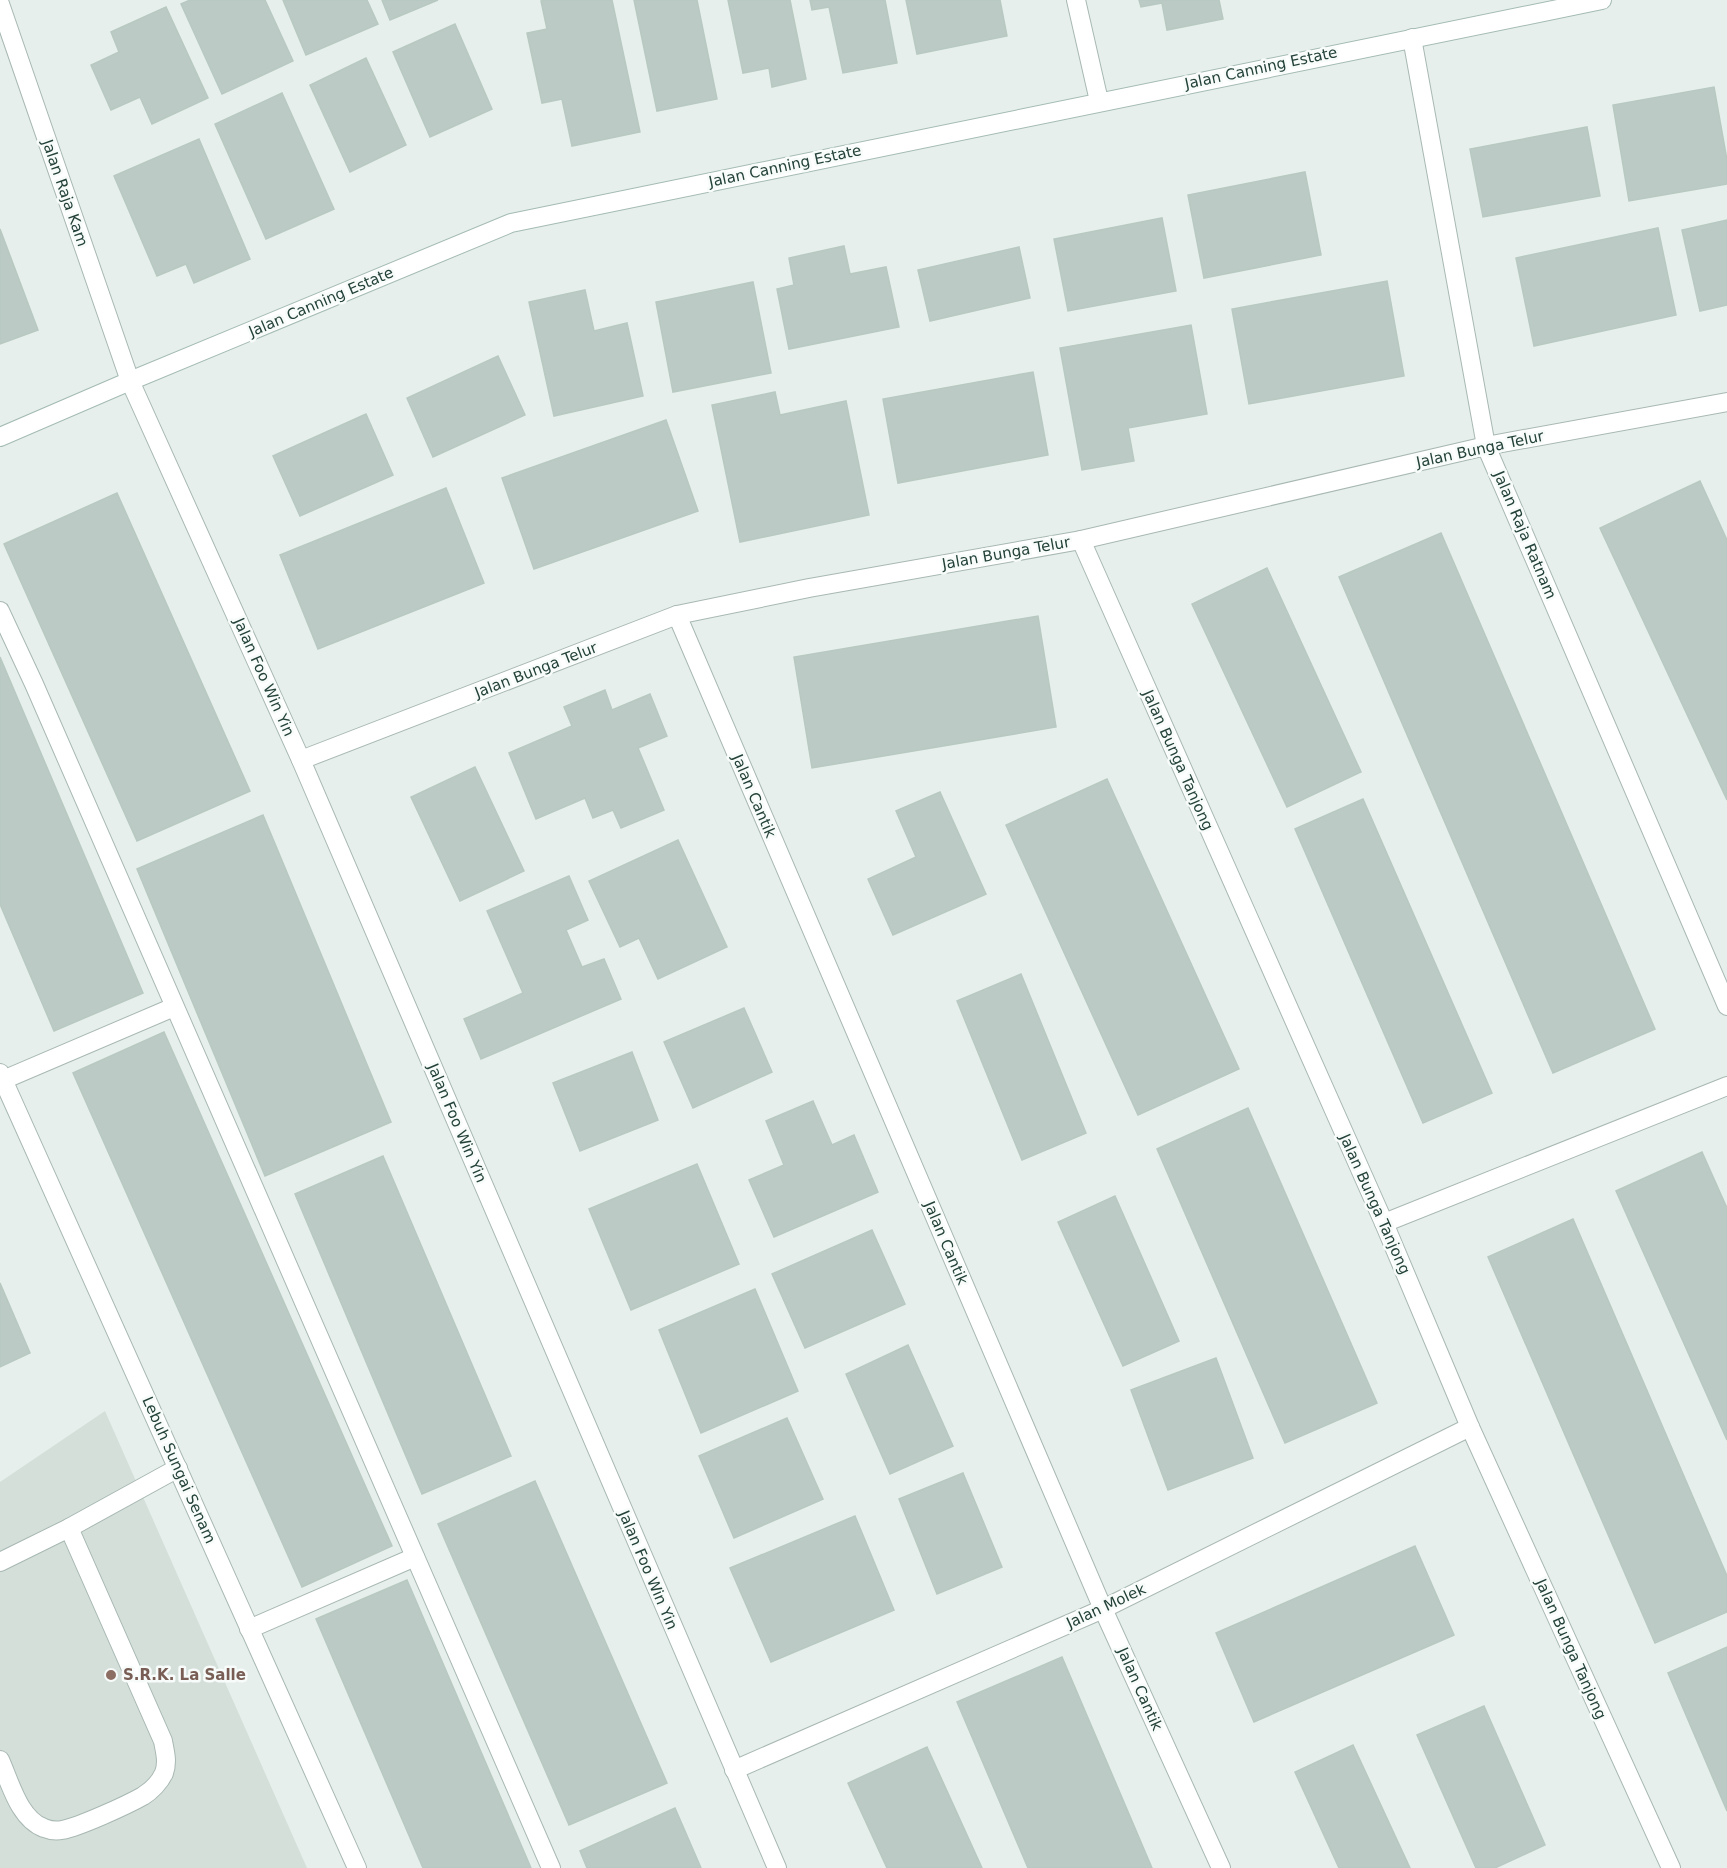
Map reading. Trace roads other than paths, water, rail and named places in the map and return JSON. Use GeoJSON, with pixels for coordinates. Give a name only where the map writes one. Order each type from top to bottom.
{"type":"FeatureCollection","features":[{"type":"Feature","properties":{"kind":"street"},"geometry":{"type":"LineString","coordinates":[[1077,0],[1099,101]]}},
{"type":"Feature","properties":{"kind":"street","name":"Jalan Canning Estate"},"geometry":{"type":"LineString","coordinates":[[0,437],[511,223],[1602,0]]}},
{"type":"Feature","properties":{"kind":"street","name":"Jalan Raja Kam"},"geometry":{"type":"LineString","coordinates":[[0,4],[130,381]]}},
{"type":"Feature","properties":{"kind":"street","name":"Jalan Raja Ratnam"},"geometry":{"type":"LineString","coordinates":[[1412,38],[1486,446],[1727,1005]]}},
{"type":"Feature","properties":{"kind":"street","name":"Jalan Foo Win Yin"},"geometry":{"type":"LineString","coordinates":[[130,381],[301,760],[777,1868]]}},
{"type":"Feature","properties":{"kind":"street","name":"Jalan Bunga Telur"},"geometry":{"type":"LineString","coordinates":[[301,760],[677,615],[809,588],[1081,540],[1486,446],[1727,402]]}},
{"type":"Feature","properties":{"kind":"street","name":"Jalan Bunga Tanjong"},"geometry":{"type":"LineString","coordinates":[[1081,540],[1384,1223],[1470,1427],[1671,1868]]}},
{"type":"Feature","properties":{"kind":"street"},"geometry":{"type":"LineString","coordinates":[[0,611],[34,684],[551,1868]]}},
{"type":"Feature","properties":{"kind":"street","name":"Jalan Cantik"},"geometry":{"type":"LineString","coordinates":[[677,615],[1103,1609],[1221,1868]]}},
{"type":"Feature","properties":{"kind":"street"},"geometry":{"type":"LineString","coordinates":[[2,1077],[174,1007]]}},
{"type":"Feature","properties":{"kind":"street","name":"Lebuh Sungai Senam"},"geometry":{"type":"LineString","coordinates":[[2,1077],[357,1868]]}},
{"type":"Feature","properties":{"kind":"street"},"geometry":{"type":"LineString","coordinates":[[1384,1223],[1727,1086]]}},
{"type":"Feature","properties":{"kind":"street","name":"Jalan Molek"},"geometry":{"type":"LineString","coordinates":[[734,1770],[1103,1609],[1470,1427]]}},
{"type":"Feature","properties":{"kind":"street"},"geometry":{"type":"LineString","coordinates":[[0,1562],[69,1528],[178,1468]]}},
{"type":"Feature","properties":{"kind":"street"},"geometry":{"type":"LineString","coordinates":[[0,1760],[20,1805],[30,1819],[43,1828],[60,1830],[75,1827],[142,1796],[155,1787],[164,1773],[166,1757],[163,1741],[69,1528]]}},
{"type":"Feature","properties":{"kind":"street"},"geometry":{"type":"LineString","coordinates":[[249,1629],[415,1557]]}},
{"type":"Feature","properties":{"kind":"place","name":"S.R.K. La Salle"},"geometry":{"type":"Point","coordinates":[111,1675]}}]}
